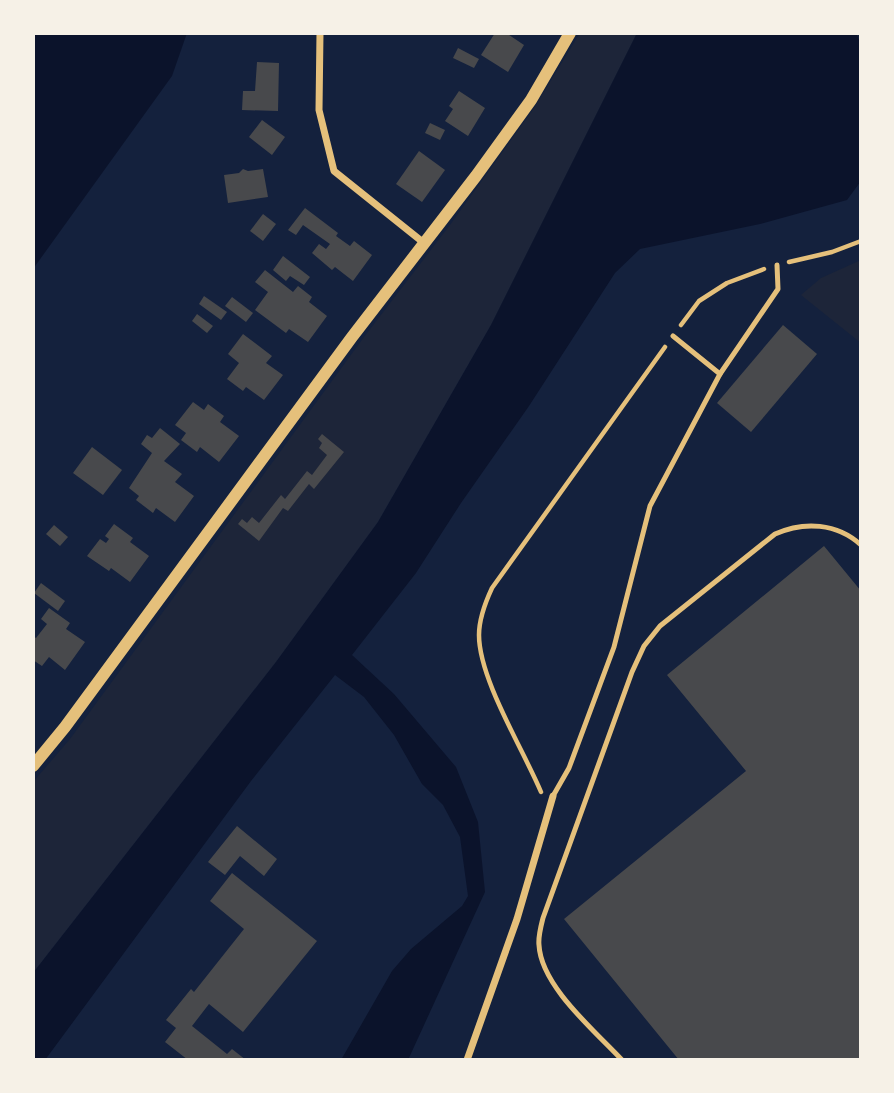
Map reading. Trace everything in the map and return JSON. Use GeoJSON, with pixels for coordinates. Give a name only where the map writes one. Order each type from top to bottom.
{"type":"FeatureCollection","features":[{"type":"Feature","properties":{"kind":"street"},"geometry":{"type":"LineString","coordinates":[[320,33],[319,110],[334,171],[424,243]]}},
{"type":"Feature","properties":{"kind":"street"},"geometry":{"type":"LineString","coordinates":[[33,766],[65,727],[352,337],[531,100],[570,33]]}},
{"type":"Feature","properties":{"kind":"street"},"geometry":{"type":"LineString","coordinates":[[467,1060],[517,919],[554,796]]}},
{"type":"Feature","properties":{"kind":"lane"},"geometry":{"type":"LineString","coordinates":[[554,796],[569,768],[614,647],[650,506],[720,374],[778,289],[777,265]]}},
{"type":"Feature","properties":{"kind":"lane"},"geometry":{"type":"LineString","coordinates":[[673,336],[720,374]]}},
{"type":"Feature","properties":{"kind":"lane"},"geometry":{"type":"LineString","coordinates":[[622,1060],[561,994],[544,968],[538,944],[543,918],[632,672],[644,646],[660,626],[775,534],[791,527],[815,525],[836,529],[861,545]]}},
{"type":"Feature","properties":{"kind":"path"},"geometry":{"type":"LineString","coordinates":[[549,809],[484,667],[479,636],[482,609],[492,588],[699,301],[727,283],[777,265],[832,252],[861,241]]}},
{"type":"Feature","properties":{"kind":"shaded area"},"geometry":{"type":"Polygon","coordinates":[[[33,33],[187,33],[172,76],[33,269],[33,33]]]}},
{"type":"Feature","properties":{"kind":"shaded area"},"geometry":{"type":"Polygon","coordinates":[[[580,33],[637,33],[491,325],[378,522],[276,662],[33,973],[33,782],[70,739],[364,337],[450,225],[534,108],[580,33]]]}},
{"type":"Feature","properties":{"kind":"shaded area"},"geometry":{"type":"Polygon","coordinates":[[[637,33],[856,33],[861,45],[861,181],[847,200],[760,224],[640,249],[615,273],[416,573],[352,655],[394,694],[456,767],[478,822],[485,892],[408,1060],[341,1060],[392,971],[411,949],[462,906],[468,896],[460,837],[443,805],[422,784],[394,735],[364,697],[335,675],[251,781],[45,1060],[33,1060],[33,973],[276,662],[378,522],[491,325],[637,33]]]}},
{"type":"Feature","properties":{"kind":"shaded area"},"geometry":{"type":"Polygon","coordinates":[[[861,260],[861,343],[801,295],[821,278],[861,260]]]}},
{"type":"Feature","properties":{"kind":"building"},"geometry":{"type":"Polygon","coordinates":[[[495,33],[506,33],[524,45],[508,72],[481,55],[495,33]]]}},
{"type":"Feature","properties":{"kind":"building"},"geometry":{"type":"Polygon","coordinates":[[[458,48],[479,59],[474,68],[453,58],[458,48]]]}},
{"type":"Feature","properties":{"kind":"building"},"geometry":{"type":"Polygon","coordinates":[[[257,62],[279,63],[278,111],[242,110],[243,91],[255,91],[257,62]]]}},
{"type":"Feature","properties":{"kind":"building"},"geometry":{"type":"Polygon","coordinates":[[[459,91],[485,108],[468,136],[445,121],[453,109],[449,106],[459,91]]]}},
{"type":"Feature","properties":{"kind":"building"},"geometry":{"type":"Polygon","coordinates":[[[262,120],[285,137],[272,155],[249,137],[262,120]]]}},
{"type":"Feature","properties":{"kind":"building"},"geometry":{"type":"Polygon","coordinates":[[[430,123],[445,130],[440,140],[425,133],[430,123]]]}},
{"type":"Feature","properties":{"kind":"building"},"geometry":{"type":"Polygon","coordinates":[[[419,151],[445,170],[422,202],[396,184],[419,151]]]}},
{"type":"Feature","properties":{"kind":"building"},"geometry":{"type":"Polygon","coordinates":[[[243,169],[263,169],[268,197],[228,203],[224,175],[239,173],[243,169]]]}},
{"type":"Feature","properties":{"kind":"building"},"geometry":{"type":"Polygon","coordinates":[[[305,208],[338,233],[336,236],[350,246],[354,241],[372,255],[353,281],[335,267],[332,270],[312,253],[319,244],[326,249],[330,244],[303,225],[296,235],[288,230],[305,208]]]}},
{"type":"Feature","properties":{"kind":"building"},"geometry":{"type":"Polygon","coordinates":[[[263,214],[276,224],[263,241],[250,231],[263,214]]]}},
{"type":"Feature","properties":{"kind":"building"},"geometry":{"type":"Polygon","coordinates":[[[283,256],[310,277],[304,285],[290,276],[286,281],[273,270],[283,256]]]}},
{"type":"Feature","properties":{"kind":"building"},"geometry":{"type":"Polygon","coordinates":[[[265,270],[293,292],[298,286],[312,297],[309,302],[327,316],[308,342],[289,329],[286,333],[255,310],[268,292],[255,282],[265,270]]]}},
{"type":"Feature","properties":{"kind":"building"},"geometry":{"type":"Polygon","coordinates":[[[204,296],[227,312],[221,320],[199,304],[204,296]]]}},
{"type":"Feature","properties":{"kind":"building"},"geometry":{"type":"Polygon","coordinates":[[[232,297],[253,313],[246,322],[225,306],[232,297]]]}},
{"type":"Feature","properties":{"kind":"building"},"geometry":{"type":"Polygon","coordinates":[[[197,314],[213,326],[207,333],[192,321],[197,314]]]}},
{"type":"Feature","properties":{"kind":"building"},"geometry":{"type":"Polygon","coordinates":[[[783,325],[817,354],[751,432],[717,403],[783,325]]]}},
{"type":"Feature","properties":{"kind":"building"},"geometry":{"type":"Polygon","coordinates":[[[243,334],[272,356],[266,363],[283,375],[264,400],[246,387],[243,391],[227,379],[239,363],[228,354],[243,334]]]}},
{"type":"Feature","properties":{"kind":"building"},"geometry":{"type":"Polygon","coordinates":[[[193,402],[204,410],[208,404],[224,416],[220,422],[239,436],[219,462],[200,447],[197,452],[181,440],[186,433],[175,425],[193,402]]]}},
{"type":"Feature","properties":{"kind":"building"},"geometry":{"type":"Polygon","coordinates":[[[160,428],[180,444],[164,461],[182,474],[175,482],[194,496],[175,522],[156,508],[153,513],[136,500],[139,496],[129,488],[152,453],[141,444],[147,435],[152,438],[160,428]]]}},
{"type":"Feature","properties":{"kind":"building"},"geometry":{"type":"Polygon","coordinates":[[[322,434],[344,452],[314,489],[309,484],[288,511],[283,508],[259,541],[238,524],[242,519],[247,523],[252,517],[259,523],[281,495],[285,499],[307,471],[312,475],[327,455],[319,448],[322,443],[318,439],[322,434]]]}},
{"type":"Feature","properties":{"kind":"building"},"geometry":{"type":"Polygon","coordinates":[[[92,447],[122,470],[103,495],[73,473],[92,447]]]}},
{"type":"Feature","properties":{"kind":"building"},"geometry":{"type":"Polygon","coordinates":[[[114,524],[133,538],[130,542],[149,556],[130,582],[111,568],[109,571],[87,556],[100,539],[106,543],[109,539],[105,536],[114,524]]]}},
{"type":"Feature","properties":{"kind":"building"},"geometry":{"type":"Polygon","coordinates":[[[54,525],[68,537],[60,546],[46,534],[54,525]]]}},
{"type":"Feature","properties":{"kind":"building"},"geometry":{"type":"Polygon","coordinates":[[[824,546],[861,591],[861,1060],[679,1060],[564,919],[746,771],[667,675],[824,546]]]}},
{"type":"Feature","properties":{"kind":"building"},"geometry":{"type":"Polygon","coordinates":[[[41,583],[65,601],[58,611],[34,593],[41,583]]]}},
{"type":"Feature","properties":{"kind":"building"},"geometry":{"type":"Polygon","coordinates":[[[49,608],[70,623],[66,629],[85,642],[65,670],[49,657],[42,666],[33,660],[33,636],[36,638],[47,624],[41,619],[49,608]]]}},
{"type":"Feature","properties":{"kind":"building"},"geometry":{"type":"Polygon","coordinates":[[[237,826],[277,859],[264,876],[240,856],[225,875],[208,862],[237,826]]]}},
{"type":"Feature","properties":{"kind":"building"},"geometry":{"type":"Polygon","coordinates":[[[232,873],[317,941],[243,1032],[209,1004],[192,1026],[227,1054],[232,1049],[246,1060],[188,1060],[165,1042],[176,1028],[166,1020],[191,989],[194,992],[244,929],[210,901],[232,873]]]}}]}
